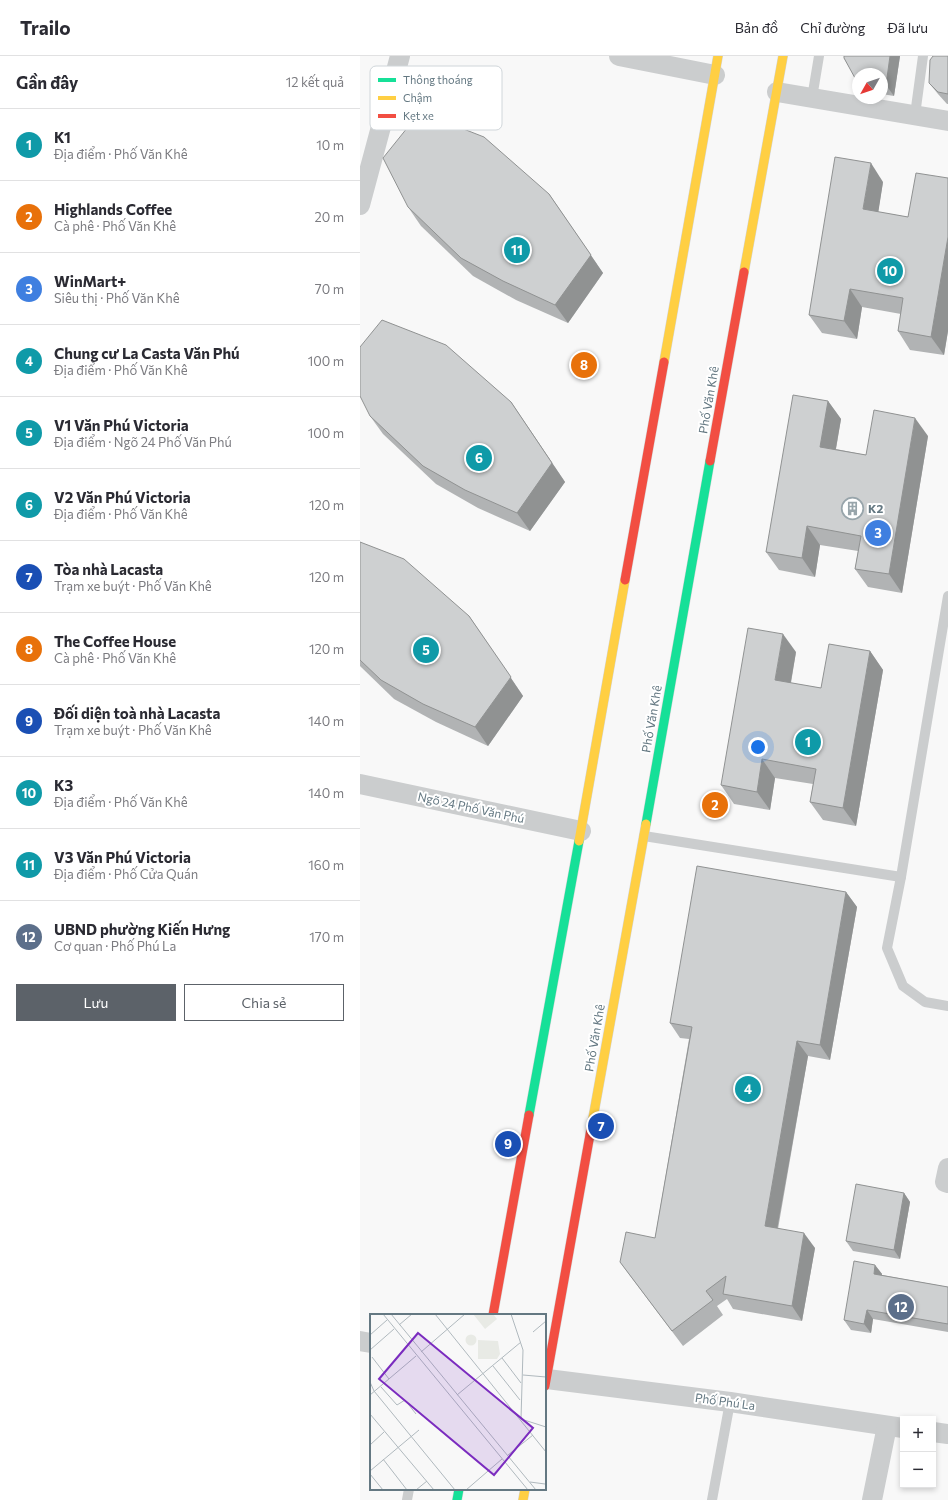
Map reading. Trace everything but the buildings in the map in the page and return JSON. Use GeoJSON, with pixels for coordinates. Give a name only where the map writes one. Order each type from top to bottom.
{"type":"FeatureCollection","features":[{"type":"Feature","properties":{"kind":"main road"},"geometry":{"type":"LineString","coordinates":[[493,1314],[582,831],[718,56]]}},
{"type":"Feature","properties":{"kind":"main road","name":"Phố Văn Khê"},"geometry":{"type":"LineString","coordinates":[[546,1383],[783,56]]}},
{"type":"Feature","properties":{"kind":"main road"},"geometry":{"type":"LineString","coordinates":[[457,1500],[459,1490]]}},
{"type":"Feature","properties":{"kind":"main road"},"geometry":{"type":"LineString","coordinates":[[523,1500],[526,1490]]}},
{"type":"Feature","properties":{"kind":"street"},"geometry":{"type":"LineString","coordinates":[[397,66],[400,56]]}},
{"type":"Feature","properties":{"kind":"street"},"geometry":{"type":"LineString","coordinates":[[619,56],[715,76]]}},
{"type":"Feature","properties":{"kind":"street"},"geometry":{"type":"LineString","coordinates":[[777,92],[948,121]]}},
{"type":"Feature","properties":{"kind":"street"},"geometry":{"type":"LineString","coordinates":[[360,205],[380,130]]}},
{"type":"Feature","properties":{"kind":"street","name":"Ngõ 24 Phố Văn Phú"},"geometry":{"type":"LineString","coordinates":[[360,784],[582,831]]}},
{"type":"Feature","properties":{"kind":"street"},"geometry":{"type":"LineString","coordinates":[[948,1168],[945,1182],[948,1183]]}},
{"type":"Feature","properties":{"kind":"street"},"geometry":{"type":"LineString","coordinates":[[360,1341],[370,1343]]}},
{"type":"Feature","properties":{"kind":"street","name":"Phố Phú La"},"geometry":{"type":"LineString","coordinates":[[546,1383],[730,1402],[895,1427]]}},
{"type":"Feature","properties":{"kind":"street"},"geometry":{"type":"LineString","coordinates":[[872,1500],[895,1427]]}},
{"type":"Feature","properties":{"kind":"street"},"geometry":{"type":"LineString","coordinates":[[936,1432],[948,1434]]}},
{"type":"Feature","properties":{"kind":"lane"},"geometry":{"type":"LineString","coordinates":[[812,98],[819,56]]}},
{"type":"Feature","properties":{"kind":"lane"},"geometry":{"type":"LineString","coordinates":[[915,115],[923,56]]}},
{"type":"Feature","properties":{"kind":"lane"},"geometry":{"type":"LineString","coordinates":[[948,596],[901,877],[887,948],[903,986],[924,1002],[948,1006]]}},
{"type":"Feature","properties":{"kind":"lane"},"geometry":{"type":"LineString","coordinates":[[644,836],[901,877]]}},
{"type":"Feature","properties":{"kind":"lane"},"geometry":{"type":"LineString","coordinates":[[712,1500],[730,1402]]}},
{"type":"Feature","properties":{"kind":"lane"},"geometry":{"type":"LineString","coordinates":[[407,1500],[409,1490]]}},
{"type":"Feature","properties":{"kind":"traffic: fast"},"geometry":{"type":"LineString","coordinates":[[646,824],[710,461]]}},
{"type":"Feature","properties":{"kind":"traffic: fast"},"geometry":{"type":"LineString","coordinates":[[529,1115],[579,841]]}},
{"type":"Feature","properties":{"kind":"traffic: fast"},"geometry":{"type":"LineString","coordinates":[[457,1500],[459,1490]]}},
{"type":"Feature","properties":{"kind":"traffic: slow"},"geometry":{"type":"LineString","coordinates":[[664,362],[718,56]]}},
{"type":"Feature","properties":{"kind":"traffic: slow"},"geometry":{"type":"LineString","coordinates":[[744,272],[783,56]]}},
{"type":"Feature","properties":{"kind":"traffic: slow"},"geometry":{"type":"LineString","coordinates":[[579,841],[625,580]]}},
{"type":"Feature","properties":{"kind":"traffic: slow"},"geometry":{"type":"LineString","coordinates":[[591,1129],[646,824]]}},
{"type":"Feature","properties":{"kind":"traffic: slow"},"geometry":{"type":"LineString","coordinates":[[523,1500],[525,1490]]}},
{"type":"Feature","properties":{"kind":"traffic: jam"},"geometry":{"type":"LineString","coordinates":[[710,461],[744,272]]}},
{"type":"Feature","properties":{"kind":"traffic: jam"},"geometry":{"type":"LineString","coordinates":[[625,580],[664,362]]}},
{"type":"Feature","properties":{"kind":"traffic: jam"},"geometry":{"type":"LineString","coordinates":[[493,1314],[529,1115]]}},
{"type":"Feature","properties":{"kind":"traffic: jam"},"geometry":{"type":"LineString","coordinates":[[546,1380],[591,1129]]}},
{"type":"Feature","properties":{"kind":"place","name":"V3 Văn Phú Victoria"},"geometry":{"type":"Point","coordinates":[517,250]}},
{"type":"Feature","properties":{"kind":"place","name":"K3"},"geometry":{"type":"Point","coordinates":[890,271]}},
{"type":"Feature","properties":{"kind":"place","name":"The Coffee House"},"geometry":{"type":"Point","coordinates":[584,365]}},
{"type":"Feature","properties":{"kind":"place","name":"V2 Văn Phú Victoria"},"geometry":{"type":"Point","coordinates":[479,458]}},
{"type":"Feature","properties":{"kind":"place","name":"K2"},"geometry":{"type":"Point","coordinates":[853,509]}},
{"type":"Feature","properties":{"kind":"place","name":"WinMart+"},"geometry":{"type":"Point","coordinates":[878,533]}},
{"type":"Feature","properties":{"kind":"place","name":"V1 Văn Phú Victoria"},"geometry":{"type":"Point","coordinates":[426,650]}},
{"type":"Feature","properties":{"kind":"place","name":"K1"},"geometry":{"type":"Point","coordinates":[808,742]}},
{"type":"Feature","properties":{"kind":"place","name":"Highlands Coffee"},"geometry":{"type":"Point","coordinates":[715,805]}},
{"type":"Feature","properties":{"kind":"place","name":"Chung cư La Casta Văn Phú"},"geometry":{"type":"Point","coordinates":[748,1089]}},
{"type":"Feature","properties":{"kind":"place","name":"Tòa nhà Lacasta"},"geometry":{"type":"Point","coordinates":[601,1126]}},
{"type":"Feature","properties":{"kind":"place","name":"Đối diện toà nhà Lacasta"},"geometry":{"type":"Point","coordinates":[508,1144]}},
{"type":"Feature","properties":{"kind":"place","name":"UBND phường Kiến Hưng"},"geometry":{"type":"Point","coordinates":[901,1307]}}]}
